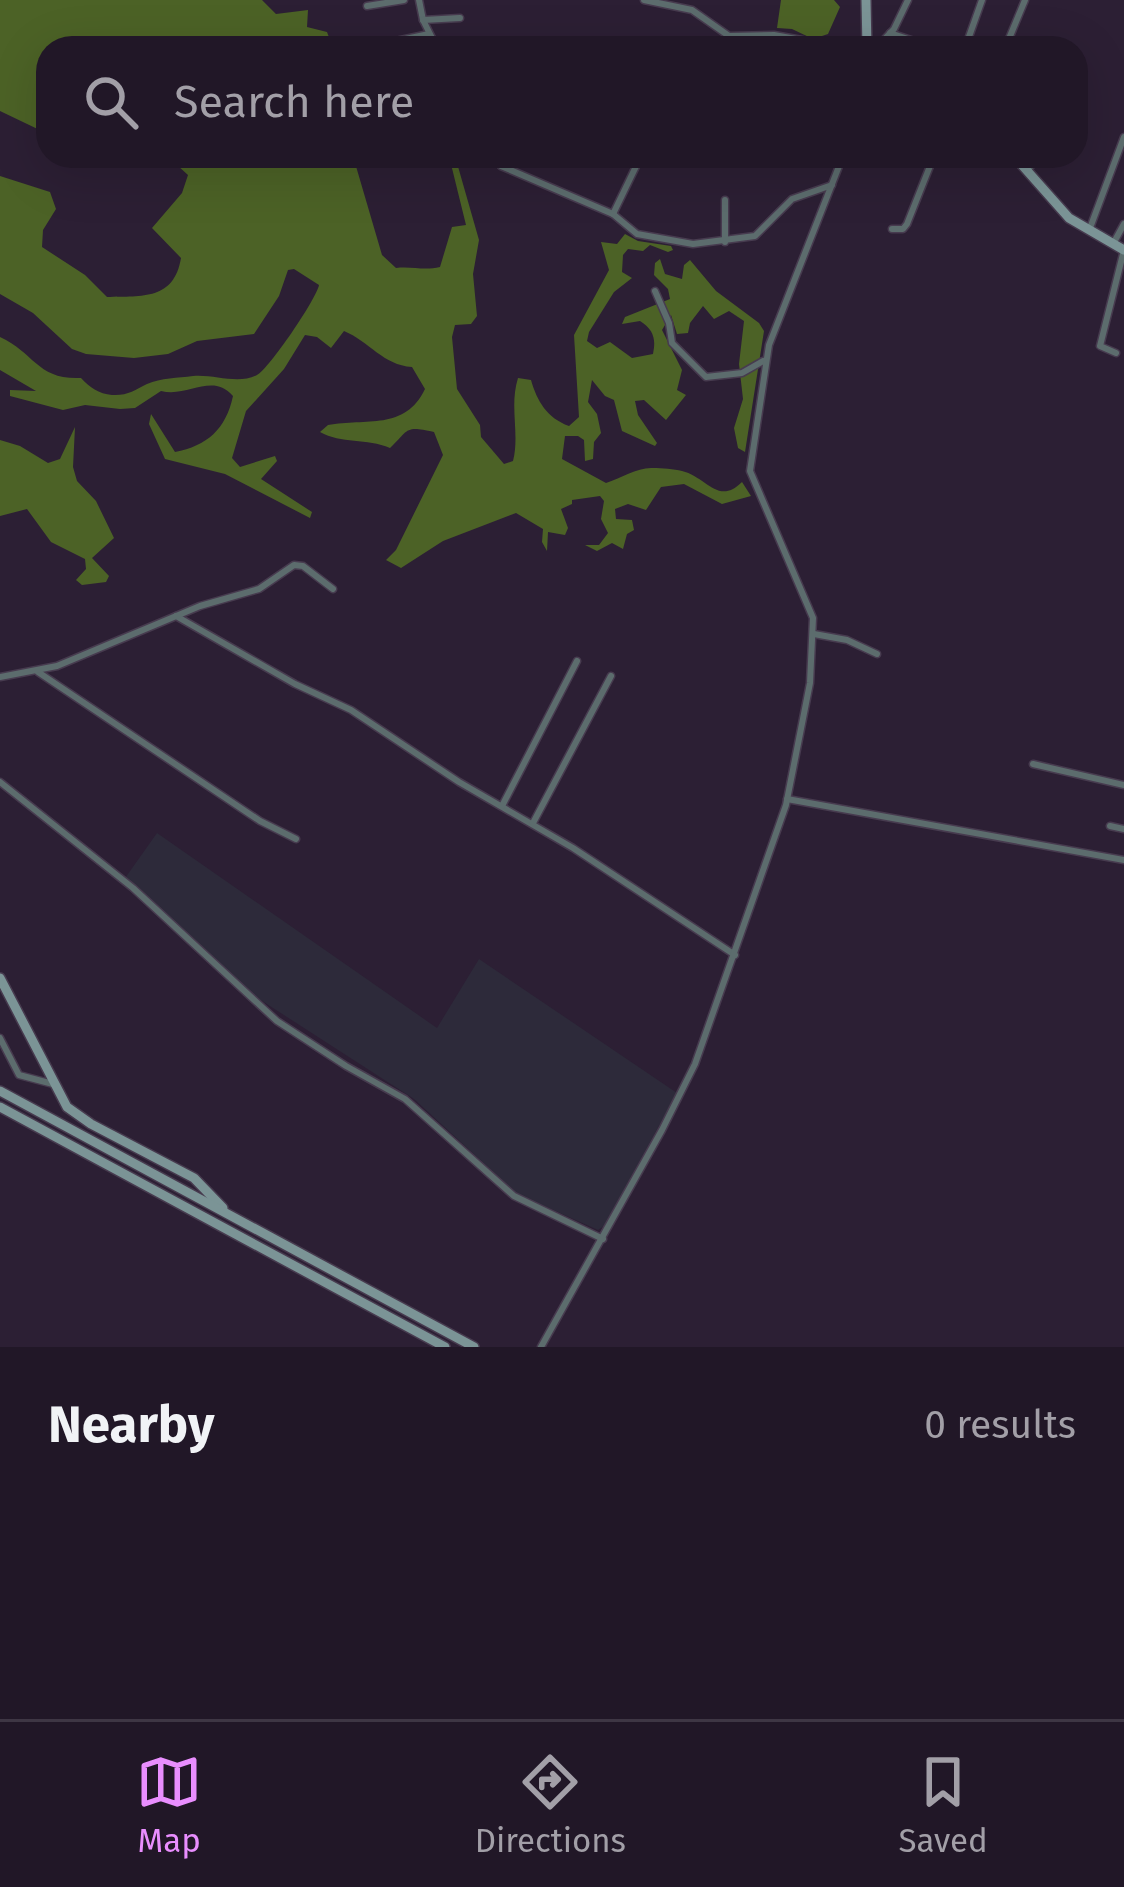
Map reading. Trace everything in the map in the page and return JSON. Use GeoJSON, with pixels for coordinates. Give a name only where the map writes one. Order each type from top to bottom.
{"type":"FeatureCollection","features":[{"type":"Feature","properties":{"kind":"main road"},"geometry":{"type":"LineString","coordinates":[[866,0],[870,36]]}},
{"type":"Feature","properties":{"kind":"main road"},"geometry":{"type":"LineString","coordinates":[[1024,168],[1058,208],[1119,247]]}},
{"type":"Feature","properties":{"kind":"main road"},"geometry":{"type":"LineString","coordinates":[[0,978],[53,1084],[76,1116],[194,1178],[226,1212]]}},
{"type":"Feature","properties":{"kind":"main road"},"geometry":{"type":"LineString","coordinates":[[0,1091],[445,1347]]}},
{"type":"Feature","properties":{"kind":"main road"},"geometry":{"type":"LineString","coordinates":[[0,1107],[226,1212],[473,1347]]}},
{"type":"Feature","properties":{"kind":"street"},"geometry":{"type":"LineString","coordinates":[[367,6],[404,0]]}},
{"type":"Feature","properties":{"kind":"street"},"geometry":{"type":"LineString","coordinates":[[419,0],[429,34],[420,36]]}},
{"type":"Feature","properties":{"kind":"street"},"geometry":{"type":"LineString","coordinates":[[644,0],[692,10],[729,36],[780,36]]}},
{"type":"Feature","properties":{"kind":"street"},"geometry":{"type":"LineString","coordinates":[[886,36],[908,0]]}},
{"type":"Feature","properties":{"kind":"street"},"geometry":{"type":"LineString","coordinates":[[968,36],[982,0]]}},
{"type":"Feature","properties":{"kind":"street"},"geometry":{"type":"LineString","coordinates":[[1010,36],[1025,0]]}},
{"type":"Feature","properties":{"kind":"street"},"geometry":{"type":"LineString","coordinates":[[423,20],[460,17]]}},
{"type":"Feature","properties":{"kind":"street"},"geometry":{"type":"LineString","coordinates":[[890,33],[899,36]]}},
{"type":"Feature","properties":{"kind":"street"},"geometry":{"type":"LineString","coordinates":[[1089,231],[1124,137]]}},
{"type":"Feature","properties":{"kind":"street"},"geometry":{"type":"LineString","coordinates":[[506,168],[613,214],[637,234],[693,244],[754,236],[792,199],[834,184]]}},
{"type":"Feature","properties":{"kind":"street"},"geometry":{"type":"LineString","coordinates":[[613,214],[635,168]]}},
{"type":"Feature","properties":{"kind":"street"},"geometry":{"type":"LineString","coordinates":[[541,1347],[695,1064],[787,799],[806,716],[814,634],[807,600],[752,480],[766,360],[788,290],[839,168]]}},
{"type":"Feature","properties":{"kind":"street"},"geometry":{"type":"LineString","coordinates":[[892,229],[903,230],[907,224],[929,168]]}},
{"type":"Feature","properties":{"kind":"street"},"geometry":{"type":"LineString","coordinates":[[1028,172],[1030,168]]}},
{"type":"Feature","properties":{"kind":"street"},"geometry":{"type":"LineString","coordinates":[[725,200],[725,242]]}},
{"type":"Feature","properties":{"kind":"street"},"geometry":{"type":"LineString","coordinates":[[1116,352],[1100,346],[1124,224]]}},
{"type":"Feature","properties":{"kind":"street"},"geometry":{"type":"LineString","coordinates":[[655,291],[669,322],[672,343],[706,377],[742,373],[766,360]]}},
{"type":"Feature","properties":{"kind":"street"},"geometry":{"type":"LineString","coordinates":[[0,677],[38,672],[176,616],[259,589],[299,564],[333,589]]}},
{"type":"Feature","properties":{"kind":"street"},"geometry":{"type":"LineString","coordinates":[[176,616],[351,710],[735,955]]}},
{"type":"Feature","properties":{"kind":"street"},"geometry":{"type":"LineString","coordinates":[[814,634],[847,640],[877,654]]}},
{"type":"Feature","properties":{"kind":"street"},"geometry":{"type":"LineString","coordinates":[[502,806],[577,662]]}},
{"type":"Feature","properties":{"kind":"street"},"geometry":{"type":"LineString","coordinates":[[38,672],[260,821],[296,839]]}},
{"type":"Feature","properties":{"kind":"street"},"geometry":{"type":"LineString","coordinates":[[533,823],[611,676]]}},
{"type":"Feature","properties":{"kind":"street"},"geometry":{"type":"LineString","coordinates":[[1034,764],[1124,785]]}},
{"type":"Feature","properties":{"kind":"street"},"geometry":{"type":"LineString","coordinates":[[0,782],[133,888],[277,1021],[405,1099],[514,1196],[603,1239]]}},
{"type":"Feature","properties":{"kind":"street"},"geometry":{"type":"LineString","coordinates":[[787,799],[1124,860]]}},
{"type":"Feature","properties":{"kind":"street"},"geometry":{"type":"LineString","coordinates":[[1109,826],[1124,829]]}},
{"type":"Feature","properties":{"kind":"street"},"geometry":{"type":"LineString","coordinates":[[0,1037],[19,1075],[53,1084]]}},
{"type":"Feature","properties":{"kind":"shaded area"},"geometry":{"type":"Polygon","coordinates":[[[157,833],[437,1028],[479,959],[677,1093],[604,1226],[598,1230],[517,1194],[414,1099],[239,986],[123,881],[157,833]]]}},
{"type":"Feature","properties":{"kind":"green space"},"geometry":{"type":"Polygon","coordinates":[[[0,0],[262,0],[276,14],[308,10],[307,27],[328,36],[36,36],[36,128],[0,111],[0,0]]]}},
{"type":"Feature","properties":{"kind":"green space"},"geometry":{"type":"Polygon","coordinates":[[[781,0],[834,0],[840,7],[828,34],[822,36],[777,28],[781,0]]]}},
{"type":"Feature","properties":{"kind":"green space"},"geometry":{"type":"Polygon","coordinates":[[[180,168],[357,168],[382,255],[396,268],[429,269],[440,267],[452,227],[466,225],[452,168],[458,168],[479,240],[473,274],[477,316],[471,324],[455,325],[452,337],[457,389],[480,425],[481,437],[504,464],[513,461],[515,451],[518,378],[531,380],[540,402],[555,418],[569,426],[579,417],[574,335],[609,270],[601,242],[617,244],[625,234],[671,246],[668,252],[650,245],[643,251],[628,249],[622,272],[632,278],[614,292],[587,341],[597,348],[610,342],[632,358],[653,354],[654,339],[648,328],[640,321],[622,324],[625,317],[670,299],[668,289],[654,275],[655,263],[660,259],[665,274],[682,279],[690,260],[716,291],[764,331],[745,452],[738,448],[734,428],[743,399],[739,364],[744,321],[729,311],[714,319],[703,306],[688,333],[677,334],[671,315],[662,330],[682,370],[677,390],[686,395],[666,420],[644,400],[635,401],[655,446],[622,431],[614,400],[592,380],[588,402],[597,414],[601,433],[594,442],[593,459],[585,461],[584,440],[565,436],[562,459],[606,483],[641,469],[668,469],[691,474],[719,491],[734,489],[742,482],[751,496],[722,504],[684,484],[661,487],[646,510],[628,504],[615,509],[616,519],[632,520],[634,530],[627,534],[623,549],[612,543],[597,551],[585,545],[599,545],[608,533],[601,519],[604,501],[600,496],[572,500],[561,509],[568,528],[565,535],[548,532],[547,551],[543,529],[516,513],[443,541],[401,568],[386,560],[396,550],[443,455],[434,432],[424,430],[408,431],[390,448],[320,432],[328,425],[396,417],[417,402],[425,389],[412,367],[393,362],[344,331],[331,348],[305,335],[284,369],[246,411],[232,458],[240,467],[275,456],[277,461],[261,479],[312,512],[310,518],[225,474],[165,459],[149,424],[151,414],[175,452],[186,449],[220,427],[233,396],[225,389],[161,391],[135,408],[120,409],[85,405],[63,410],[10,396],[10,390],[36,391],[0,370],[0,337],[45,370],[81,378],[99,392],[112,395],[170,378],[242,379],[263,370],[319,285],[294,269],[288,270],[279,296],[254,334],[197,341],[168,354],[134,358],[72,349],[33,313],[0,294],[0,176],[50,192],[56,209],[43,230],[42,247],[85,275],[107,297],[155,293],[172,282],[181,258],[152,228],[182,193],[188,175],[180,168]]]}},
{"type":"Feature","properties":{"kind":"green space"},"geometry":{"type":"Polygon","coordinates":[[[75,427],[77,481],[96,501],[114,538],[92,558],[109,576],[106,582],[82,585],[76,580],[86,569],[85,559],[51,542],[27,509],[0,516],[0,440],[48,463],[60,459],[75,427]]]}}]}
